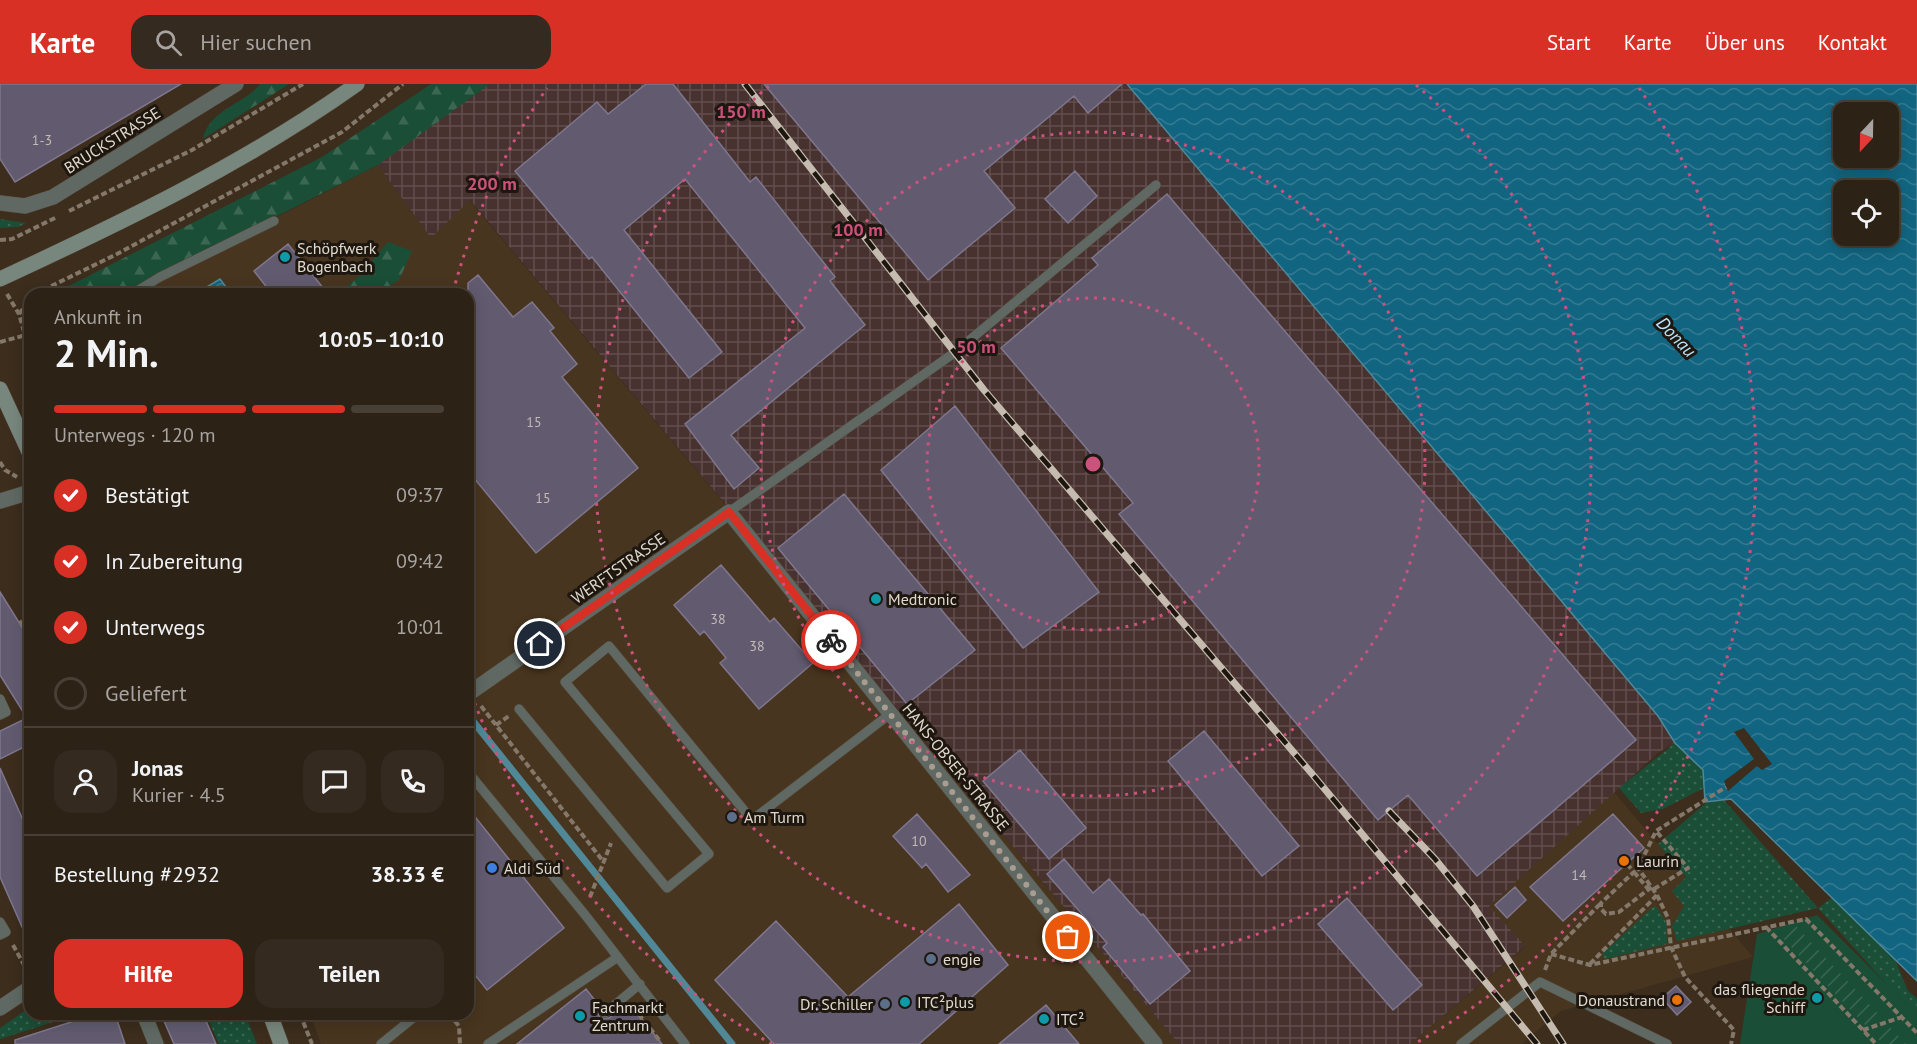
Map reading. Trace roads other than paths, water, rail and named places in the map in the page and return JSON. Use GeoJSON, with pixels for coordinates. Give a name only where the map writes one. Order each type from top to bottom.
{"type":"FeatureCollection","features":[{"type":"Feature","properties":{"kind":"main road"},"geometry":{"type":"LineString","coordinates":[[0,279],[162,202],[284,133],[357,84]]}},
{"type":"Feature","properties":{"kind":"main road"},"geometry":{"type":"LineString","coordinates":[[0,389],[24,441]]}},
{"type":"Feature","properties":{"kind":"main road"},"geometry":{"type":"LineString","coordinates":[[272,1020],[281,1044]]}},
{"type":"Feature","properties":{"kind":"street","name":"BRUCKSTRASSE"},"geometry":{"type":"LineString","coordinates":[[0,203],[25,206],[53,197],[236,84]]}},
{"type":"Feature","properties":{"kind":"street"},"geometry":{"type":"LineString","coordinates":[[0,501],[24,486]]}},
{"type":"Feature","properties":{"kind":"street","name":"WERFTSTRASSE"},"geometry":{"type":"LineString","coordinates":[[474,690],[729,512]]}},
{"type":"Feature","properties":{"kind":"street","name":"HANS-OBSER-STRASSE"},"geometry":{"type":"LineString","coordinates":[[729,512],[1148,1041]]}},
{"type":"Feature","properties":{"kind":"street"},"geometry":{"type":"LineString","coordinates":[[0,1008],[24,985]]}},
{"type":"Feature","properties":{"kind":"street"},"geometry":{"type":"LineString","coordinates":[[146,1020],[156,1044]]}},
{"type":"Feature","properties":{"kind":"lane"},"geometry":{"type":"LineString","coordinates":[[729,512],[954,353],[1156,184]]}},
{"type":"Feature","properties":{"kind":"lane"},"geometry":{"type":"LineString","coordinates":[[142,288],[274,222]]}},
{"type":"Feature","properties":{"kind":"lane"},"geometry":{"type":"LineString","coordinates":[[519,709],[668,888],[709,854],[565,682],[609,646],[752,820],[890,714]]}},
{"type":"Feature","properties":{"kind":"lane"},"geometry":{"type":"LineString","coordinates":[[0,699],[6,712],[0,715]]}},
{"type":"Feature","properties":{"kind":"lane"},"geometry":{"type":"LineString","coordinates":[[474,779],[618,957],[685,1044]]}},
{"type":"Feature","properties":{"kind":"lane"},"geometry":{"type":"LineString","coordinates":[[0,922],[3,934]]}},
{"type":"Feature","properties":{"kind":"lane"},"geometry":{"type":"LineString","coordinates":[[488,1044],[618,957]]}},
{"type":"Feature","properties":{"kind":"lane"},"geometry":{"type":"LineString","coordinates":[[1461,1044],[1540,982],[1667,1044]]}},
{"type":"Feature","properties":{"kind":"lane"},"geometry":{"type":"LineString","coordinates":[[605,1013],[639,984]]}},
{"type":"Feature","properties":{"kind":"lane"},"geometry":{"type":"LineString","coordinates":[[381,1044],[411,1020]]}},
{"type":"Feature","properties":{"kind":"water","name":"Donau"},"geometry":{"type":"Polygon","coordinates":[[[1127,84],[1917,84],[1917,981],[1731,799],[1705,802],[1703,770],[1675,743],[1658,716],[1127,84]]]}},
{"type":"Feature","properties":{"kind":"water"},"geometry":{"type":"Polygon","coordinates":[[[220,279],[227,288],[205,288],[220,279]]]}},
{"type":"Feature","properties":{"kind":"waterway"},"geometry":{"type":"LineString","coordinates":[[474,722],[732,1044]]}},
{"type":"Feature","properties":{"kind":"railway"},"geometry":{"type":"LineString","coordinates":[[745,84],[984,390],[1313,775],[1537,1044]]}},
{"type":"Feature","properties":{"kind":"railway"},"geometry":{"type":"LineString","coordinates":[[1389,811],[1435,859],[1473,906],[1563,1044]]}},
{"type":"Feature","properties":{"kind":"place","name":"Schöpfwerk Bogenbach"},"geometry":{"type":"Point","coordinates":[285,257]}},
{"type":"Feature","properties":{"kind":"place","name":"Medtronic"},"geometry":{"type":"Point","coordinates":[876,599]}},
{"type":"Feature","properties":{"kind":"place","name":"Am Turm"},"geometry":{"type":"Point","coordinates":[732,817]}},
{"type":"Feature","properties":{"kind":"place","name":"Laurin"},"geometry":{"type":"Point","coordinates":[1624,861]}},
{"type":"Feature","properties":{"kind":"place","name":"Aldi Süd"},"geometry":{"type":"Point","coordinates":[492,868]}},
{"type":"Feature","properties":{"kind":"place","name":"engie"},"geometry":{"type":"Point","coordinates":[931,959]}},
{"type":"Feature","properties":{"kind":"place","name":"das fliegende Schiff"},"geometry":{"type":"Point","coordinates":[1817,998]}},
{"type":"Feature","properties":{"kind":"place","name":"Donaustrand"},"geometry":{"type":"Point","coordinates":[1677,1000]}},
{"type":"Feature","properties":{"kind":"place","name":"ITC²plus"},"geometry":{"type":"Point","coordinates":[905,1002]}},
{"type":"Feature","properties":{"kind":"place","name":"Dr. Schiller"},"geometry":{"type":"Point","coordinates":[885,1004]}},
{"type":"Feature","properties":{"kind":"place","name":"Fachmarkt Zentrum"},"geometry":{"type":"Point","coordinates":[580,1016]}},
{"type":"Feature","properties":{"kind":"place","name":"ITC²"},"geometry":{"type":"Point","coordinates":[1044,1019]}}]}
